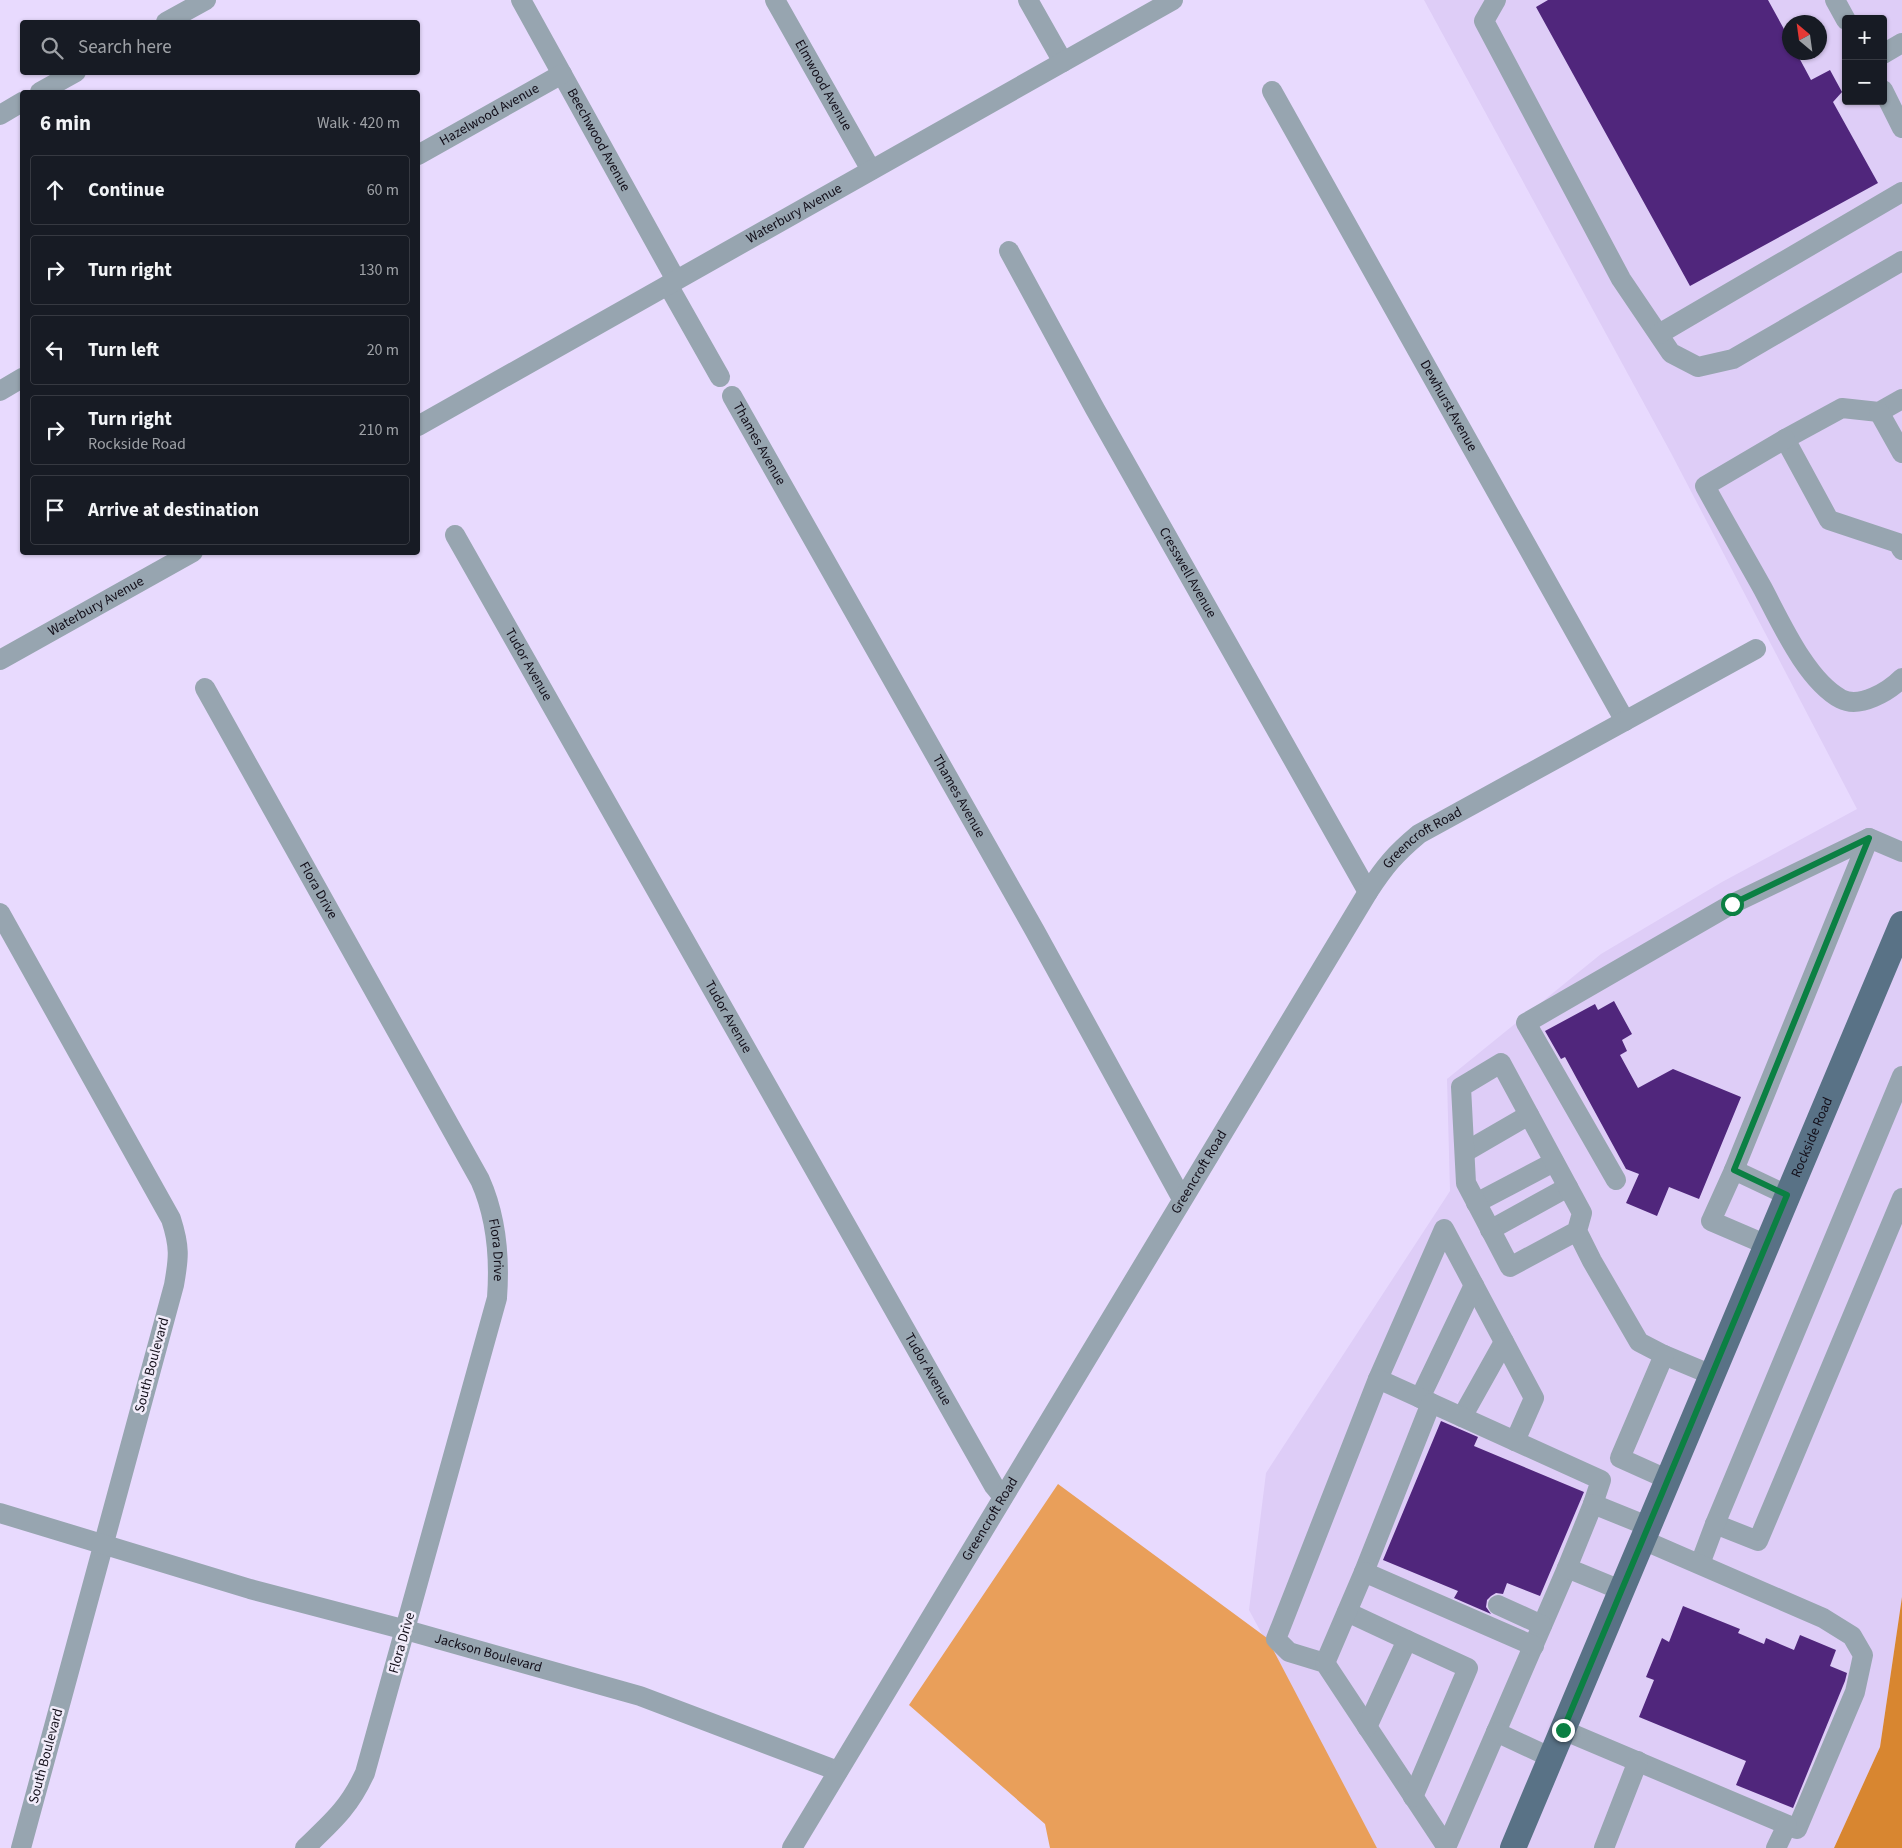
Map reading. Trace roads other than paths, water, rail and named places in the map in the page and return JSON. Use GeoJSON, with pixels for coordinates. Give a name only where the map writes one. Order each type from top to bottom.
{"type":"FeatureCollection","features":[{"type":"Feature","properties":{"kind":"main road","name":"Rockside Road"},"geometry":{"type":"LineString","coordinates":[[1514,1848],[1902,924]]}},
{"type":"Feature","properties":{"kind":"street"},"geometry":{"type":"LineString","coordinates":[[170,20],[206,0]]}},
{"type":"Feature","properties":{"kind":"street","name":"Beechwood Avenue"},"geometry":{"type":"LineString","coordinates":[[520,0],[562,74],[720,377]]}},
{"type":"Feature","properties":{"kind":"street","name":"Elmwood Avenue"},"geometry":{"type":"LineString","coordinates":[[775,0],[871,170]]}},
{"type":"Feature","properties":{"kind":"street"},"geometry":{"type":"LineString","coordinates":[[1028,0],[1063,62]]}},
{"type":"Feature","properties":{"kind":"street","name":"Waterbury Avenue"},"geometry":{"type":"LineString","coordinates":[[420,425],[1173,0]]}},
{"type":"Feature","properties":{"kind":"street"},"geometry":{"type":"LineString","coordinates":[[1496,0],[1484,21],[1621,279],[1672,353],[1698,367],[1733,359],[1902,261]]}},
{"type":"Feature","properties":{"kind":"street"},"geometry":{"type":"LineString","coordinates":[[1834,0],[1843,15]]}},
{"type":"Feature","properties":{"kind":"street"},"geometry":{"type":"LineString","coordinates":[[1887,52],[1902,44]]}},
{"type":"Feature","properties":{"kind":"street","name":"Hazelwood Avenue"},"geometry":{"type":"LineString","coordinates":[[420,154],[562,74]]}},
{"type":"Feature","properties":{"kind":"street"},"geometry":{"type":"LineString","coordinates":[[44,90],[71,75]]}},
{"type":"Feature","properties":{"kind":"street","name":"Dewhurst Avenue"},"geometry":{"type":"LineString","coordinates":[[1272,91],[1625,721]]}},
{"type":"Feature","properties":{"kind":"street"},"geometry":{"type":"LineString","coordinates":[[1887,98],[1902,128]]}},
{"type":"Feature","properties":{"kind":"street"},"geometry":{"type":"LineString","coordinates":[[0,115],[20,103]]}},
{"type":"Feature","properties":{"kind":"street"},"geometry":{"type":"LineString","coordinates":[[1659,334],[1902,192]]}},
{"type":"Feature","properties":{"kind":"street","name":"Cresswell Avenue"},"geometry":{"type":"LineString","coordinates":[[1009,251],[1104,425],[1368,892]]}},
{"type":"Feature","properties":{"kind":"street"},"geometry":{"type":"LineString","coordinates":[[0,391],[20,379]]}},
{"type":"Feature","properties":{"kind":"street","name":"Thames Avenue"},"geometry":{"type":"LineString","coordinates":[[732,396],[1035,931],[1182,1199]]}},
{"type":"Feature","properties":{"kind":"street"},"geometry":{"type":"LineString","coordinates":[[1902,399],[1879,412],[1842,408],[1706,486],[1797,652],[1826,689],[1842,700],[1854,701],[1872,698],[1892,688],[1902,678]]}},
{"type":"Feature","properties":{"kind":"street"},"geometry":{"type":"LineString","coordinates":[[1879,412],[1902,453]]}},
{"type":"Feature","properties":{"kind":"street"},"geometry":{"type":"LineString","coordinates":[[1786,439],[1829,520],[1898,544],[1902,550]]}},
{"type":"Feature","properties":{"kind":"street","name":"Tudor Avenue"},"geometry":{"type":"LineString","coordinates":[[455,535],[994,1486],[1003,1496]]}},
{"type":"Feature","properties":{"kind":"street","name":"Waterbury Avenue"},"geometry":{"type":"LineString","coordinates":[[0,660],[187,555]]}},
{"type":"Feature","properties":{"kind":"street","name":"Greencroft Road"},"geometry":{"type":"LineString","coordinates":[[792,1848],[1182,1199],[1368,892],[1387,864],[1399,850],[1420,834],[1756,648]]}},
{"type":"Feature","properties":{"kind":"street","name":"Flora Drive"},"geometry":{"type":"LineString","coordinates":[[205,688],[480,1180],[494,1220],[499,1266],[497,1298],[365,1773],[355,1794],[338,1816],[306,1848]]}},
{"type":"Feature","properties":{"kind":"street"},"geometry":{"type":"LineString","coordinates":[[1767,1245],[1711,1222],[1869,838]]}},
{"type":"Feature","properties":{"kind":"street"},"geometry":{"type":"LineString","coordinates":[[1616,1180],[1526,1023],[1732,904],[1869,838],[1902,852]]}},
{"type":"Feature","properties":{"kind":"street","name":"South Boulevard"},"geometry":{"type":"LineString","coordinates":[[0,913],[171,1219],[178,1241],[178,1260],[174,1286],[21,1848]]}},
{"type":"Feature","properties":{"kind":"street"},"geometry":{"type":"LineString","coordinates":[[1577,1231],[1510,1267],[1466,1183],[1462,1087],[1501,1063],[1582,1213],[1577,1231],[1592,1261],[1639,1342],[1664,1356],[1712,1375]]}},
{"type":"Feature","properties":{"kind":"street"},"geometry":{"type":"LineString","coordinates":[[1700,1564],[1902,1076]]}},
{"type":"Feature","properties":{"kind":"street"},"geometry":{"type":"LineString","coordinates":[[1465,1152],[1529,1115]]}},
{"type":"Feature","properties":{"kind":"street"},"geometry":{"type":"LineString","coordinates":[[1476,1203],[1554,1162]]}},
{"type":"Feature","properties":{"kind":"street"},"geometry":{"type":"LineString","coordinates":[[1734,1170],[1787,1195]]}},
{"type":"Feature","properties":{"kind":"street"},"geometry":{"type":"LineString","coordinates":[[1490,1230],[1568,1187]]}},
{"type":"Feature","properties":{"kind":"street"},"geometry":{"type":"LineString","coordinates":[[1715,1524],[1758,1542],[1902,1198]]}},
{"type":"Feature","properties":{"kind":"street"},"geometry":{"type":"LineString","coordinates":[[1378,1379],[1515,1442],[1601,1480],[1593,1504],[1534,1646],[1448,1843],[1444,1843],[1325,1663],[1289,1652],[1276,1639],[1378,1379],[1444,1229],[1534,1398],[1515,1442]]}},
{"type":"Feature","properties":{"kind":"street"},"geometry":{"type":"LineString","coordinates":[[1325,1663],[1364,1572],[1425,1401],[1474,1285]]}},
{"type":"Feature","properties":{"kind":"street"},"geometry":{"type":"LineString","coordinates":[[1462,1417],[1504,1342]]}},
{"type":"Feature","properties":{"kind":"street"},"geometry":{"type":"LineString","coordinates":[[1664,1356],[1620,1458],[1669,1480]]}},
{"type":"Feature","properties":{"kind":"street"},"geometry":{"type":"LineString","coordinates":[[1563,1730],[1797,1828],[1855,1692],[1862,1655],[1852,1636],[1823,1618],[1700,1564],[1593,1504]]}},
{"type":"Feature","properties":{"kind":"street","name":"Jackson Boulevard"},"geometry":{"type":"LineString","coordinates":[[0,1513],[250,1589],[406,1630],[640,1696],[838,1771]]}},
{"type":"Feature","properties":{"kind":"street"},"geometry":{"type":"LineString","coordinates":[[1567,1568],[1623,1591]]}},
{"type":"Feature","properties":{"kind":"street"},"geometry":{"type":"LineString","coordinates":[[1364,1572],[1534,1646]]}},
{"type":"Feature","properties":{"kind":"street"},"geometry":{"type":"LineString","coordinates":[[1498,1605],[1542,1625]]}},
{"type":"Feature","properties":{"kind":"street"},"geometry":{"type":"LineString","coordinates":[[1347,1612],[1468,1668],[1413,1797]]}},
{"type":"Feature","properties":{"kind":"street"},"geometry":{"type":"LineString","coordinates":[[1367,1727],[1407,1640]]}},
{"type":"Feature","properties":{"kind":"street"},"geometry":{"type":"LineString","coordinates":[[1496,1732],[1552,1758]]}},
{"type":"Feature","properties":{"kind":"street"},"geometry":{"type":"LineString","coordinates":[[1604,1848],[1638,1761]]}},
{"type":"Feature","properties":{"kind":"street"},"geometry":{"type":"LineString","coordinates":[[1776,1848],[1787,1825]]}}]}
